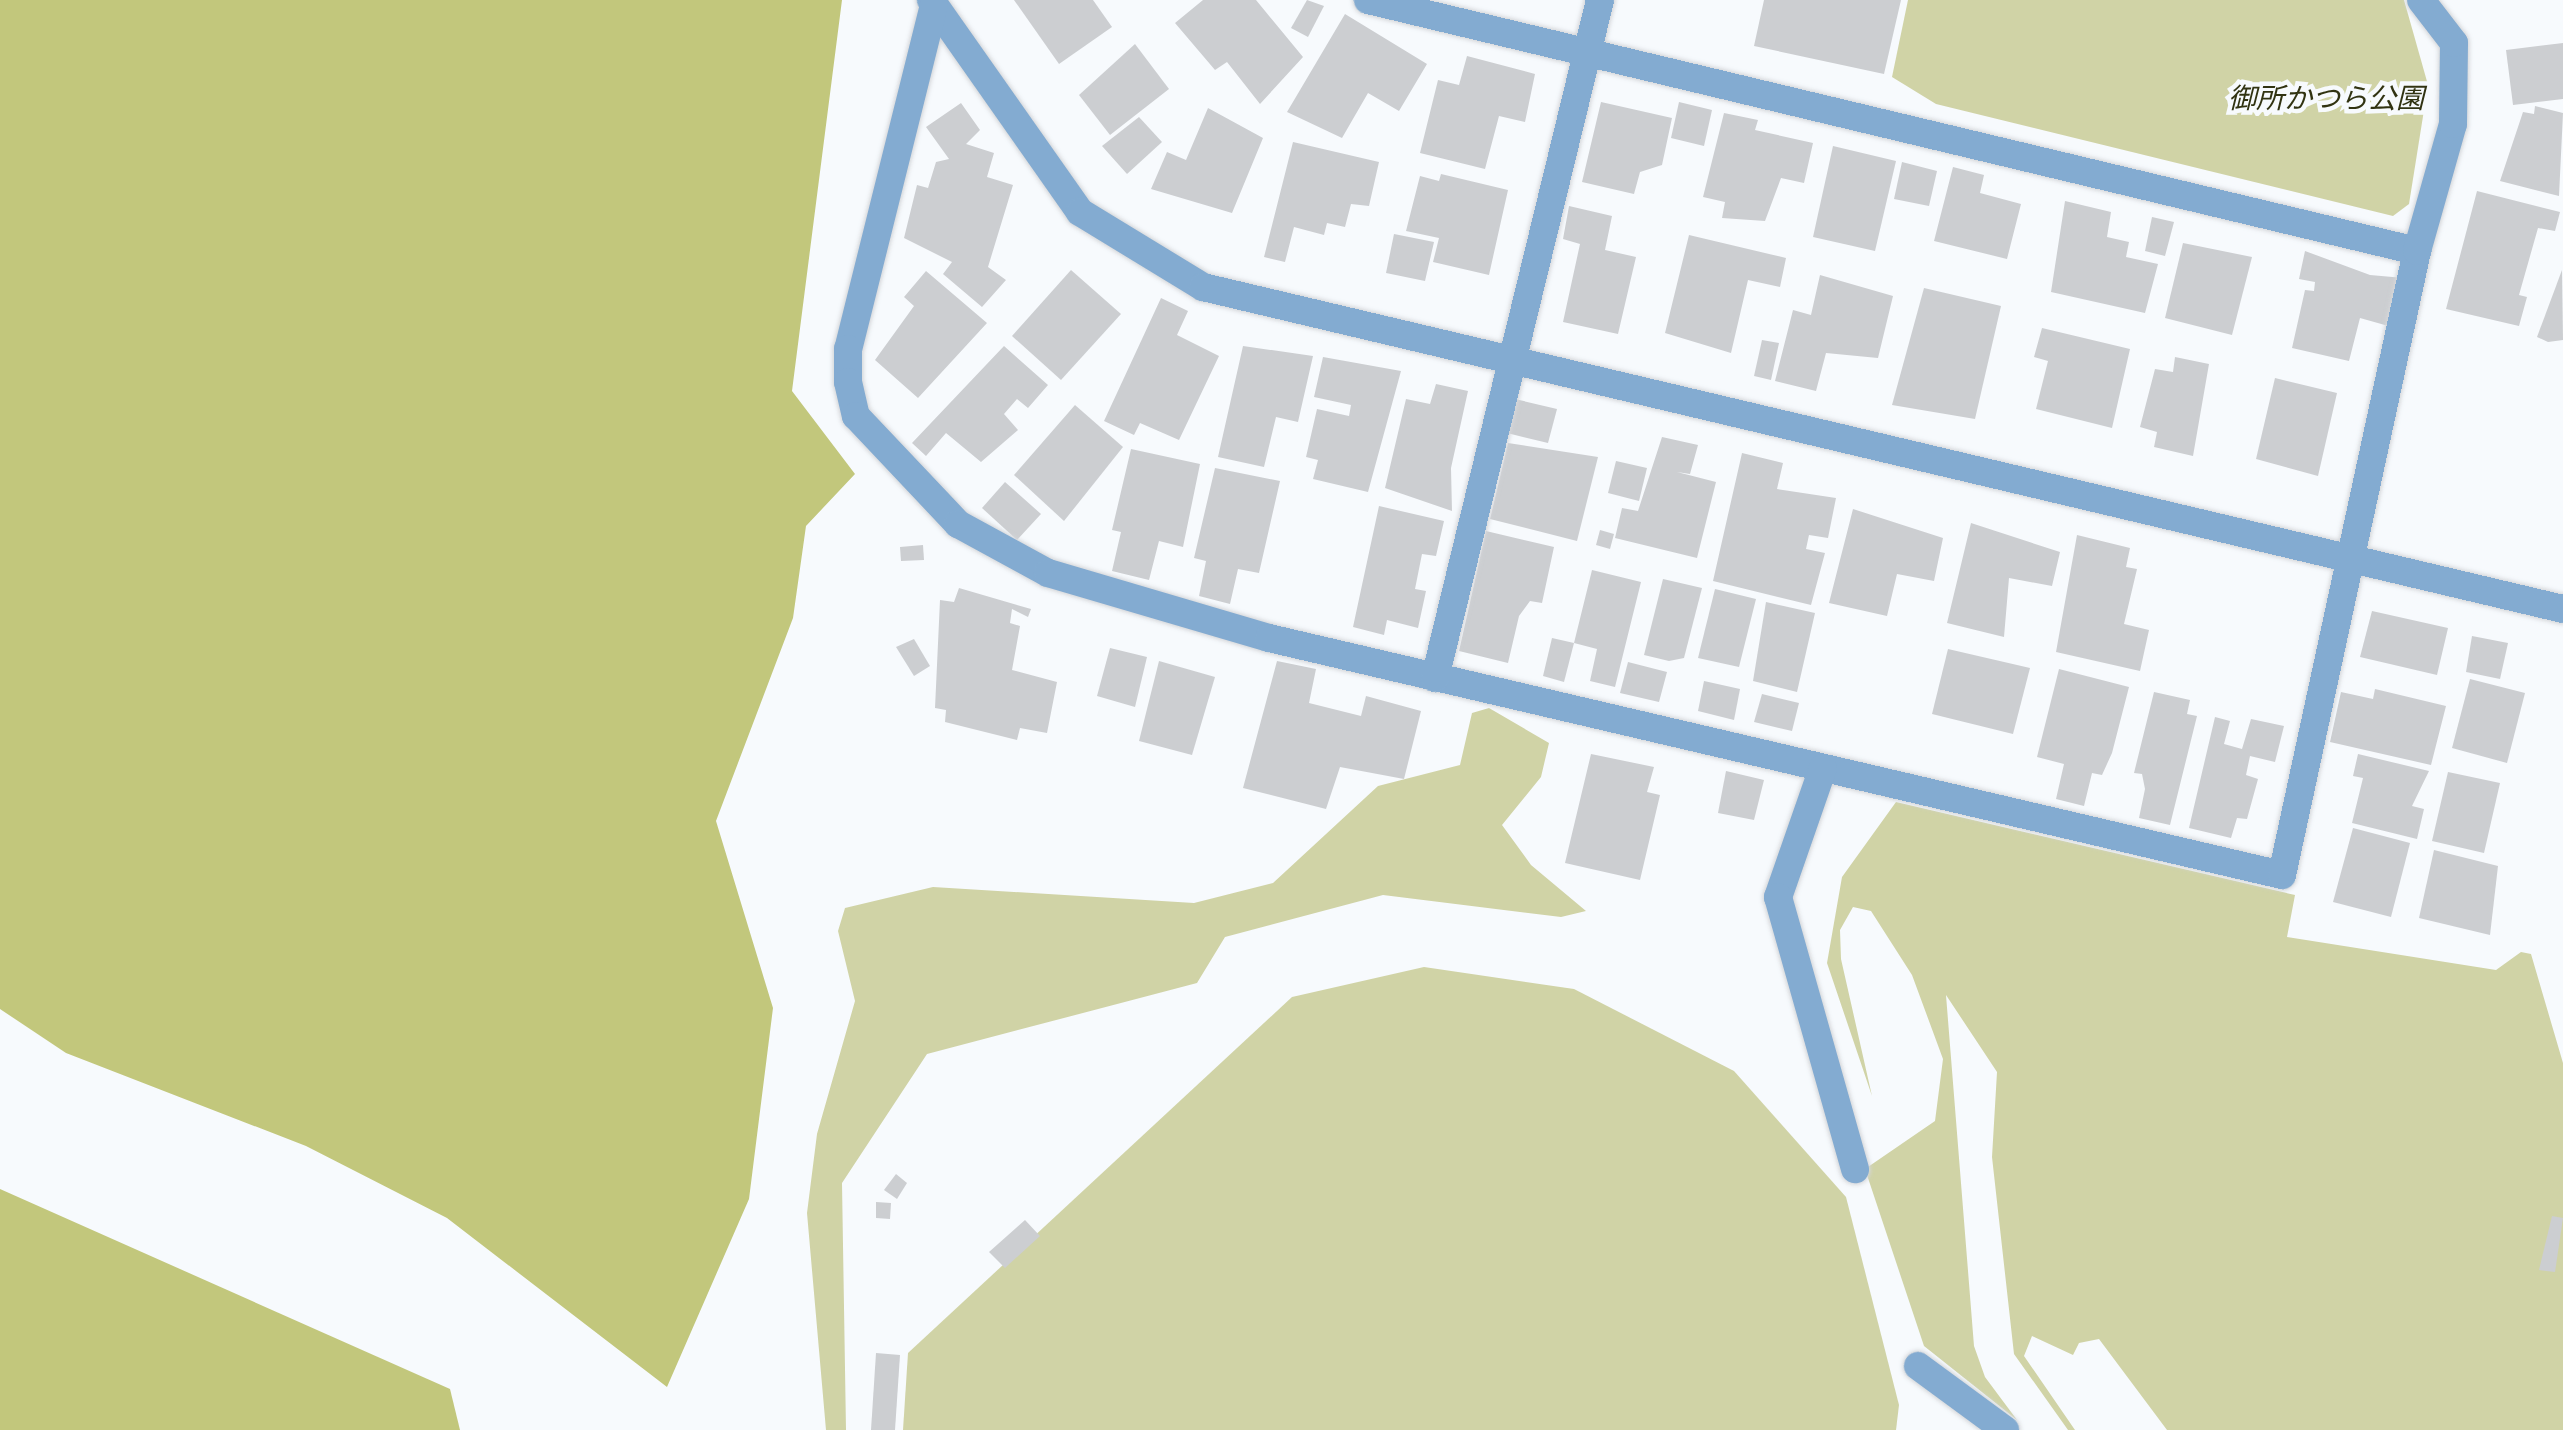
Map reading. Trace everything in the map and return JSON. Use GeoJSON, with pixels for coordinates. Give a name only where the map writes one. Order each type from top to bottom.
{"type":"FeatureCollection","features":[{"type":"Feature","properties":{"kind":"street"},"geometry":{"type":"LineString","coordinates":[[1368,0],[2417,251]]}},
{"type":"Feature","properties":{"kind":"street"},"geometry":{"type":"LineString","coordinates":[[1435,678],[1508,364],[1600,0]]}},
{"type":"Feature","properties":{"kind":"street"},"geometry":{"type":"LineString","coordinates":[[933,2],[848,349],[856,416],[958,524],[1008,556],[1251,632],[2282,875],[2348,556],[2453,108],[2454,43],[2420,0]]}},
{"type":"Feature","properties":{"kind":"street"},"geometry":{"type":"LineString","coordinates":[[933,2],[1080,212],[1203,287],[1508,364],[2563,609]]}},
{"type":"Feature","properties":{"kind":"street"},"geometry":{"type":"LineString","coordinates":[[1823,768],[1778,897],[1855,1169]]}},
{"type":"Feature","properties":{"kind":"street"},"geometry":{"type":"LineString","coordinates":[[1918,1366],[2005,1430]]}},
{"type":"Feature","properties":{"kind":"green space"},"geometry":{"type":"Polygon","coordinates":[[[0,0],[842,0],[792,391],[855,474],[806,526],[793,618],[716,821],[773,1008],[749,1199],[667,1387],[447,1218],[306,1146],[66,1053],[0,1009],[0,0]]]}},
{"type":"Feature","properties":{"kind":"green space","name":"御所かつら公園"},"geometry":{"type":"Polygon","coordinates":[[[1908,0],[2404,0],[2428,85],[2409,204],[2393,216],[1936,104],[1892,77],[1908,0]]]}},
{"type":"Feature","properties":{"kind":"green space"},"geometry":{"type":"Polygon","coordinates":[[[1489,708],[1549,743],[1541,777],[1502,825],[1531,865],[1586,911],[1561,917],[1383,895],[1225,937],[1197,983],[927,1054],[842,1183],[846,1430],[826,1430],[807,1213],[817,1134],[855,1001],[838,931],[845,908],[933,887],[1194,903],[1273,883],[1378,786],[1460,765],[1472,713],[1489,708]]]}},
{"type":"Feature","properties":{"kind":"green space"},"geometry":{"type":"Polygon","coordinates":[[[1896,802],[2295,895],[2287,937],[2496,970],[2521,952],[2531,954],[2563,1063],[2563,1430],[2167,1430],[2099,1339],[2079,1343],[2073,1355],[2032,1336],[2024,1356],[2075,1430],[2068,1430],[2014,1354],[1992,1157],[1997,1072],[1946,995],[1974,1346],[1985,1377],[2017,1420],[1924,1346],[1865,1169],[1935,1121],[1943,1059],[1912,975],[1871,911],[1853,907],[1840,930],[1841,959],[1872,1096],[1827,963],[1842,877],[1896,802]]]}},
{"type":"Feature","properties":{"kind":"green space"},"geometry":{"type":"Polygon","coordinates":[[[1424,967],[1574,989],[1734,1071],[1846,1197],[1899,1405],[1896,1430],[903,1430],[908,1353],[1292,997],[1424,967]]]}},
{"type":"Feature","properties":{"kind":"green space"},"geometry":{"type":"Polygon","coordinates":[[[0,1189],[450,1389],[460,1430],[0,1430],[0,1189]]]}},
{"type":"Feature","properties":{"kind":"building"},"geometry":{"type":"Polygon","coordinates":[[[1014,0],[1093,0],[1112,27],[1059,64],[1014,0]]]}},
{"type":"Feature","properties":{"kind":"building"},"geometry":{"type":"Polygon","coordinates":[[[1203,0],[1256,0],[1303,57],[1260,104],[1227,62],[1215,70],[1175,23],[1203,0]]]}},
{"type":"Feature","properties":{"kind":"building"},"geometry":{"type":"Polygon","coordinates":[[[1307,0],[1324,6],[1308,37],[1291,28],[1307,0]]]}},
{"type":"Feature","properties":{"kind":"building"},"geometry":{"type":"Polygon","coordinates":[[[1764,0],[1901,0],[1884,74],[1754,46],[1764,0]]]}},
{"type":"Feature","properties":{"kind":"building"},"geometry":{"type":"Polygon","coordinates":[[[1345,14],[1427,64],[1399,111],[1368,93],[1342,138],[1287,112],[1345,14]]]}},
{"type":"Feature","properties":{"kind":"building"},"geometry":{"type":"Polygon","coordinates":[[[2563,43],[2563,99],[2513,105],[2506,50],[2563,43]]]}},
{"type":"Feature","properties":{"kind":"building"},"geometry":{"type":"Polygon","coordinates":[[[1135,44],[1169,89],[1110,135],[1079,95],[1135,44]]]}},
{"type":"Feature","properties":{"kind":"building"},"geometry":{"type":"Polygon","coordinates":[[[1467,56],[1535,74],[1525,122],[1499,116],[1485,169],[1420,153],[1438,80],[1459,85],[1467,56]]]}},
{"type":"Feature","properties":{"kind":"building"},"geometry":{"type":"Polygon","coordinates":[[[1601,102],[1672,118],[1662,165],[1640,172],[1634,194],[1582,182],[1601,102]]]}},
{"type":"Feature","properties":{"kind":"building"},"geometry":{"type":"Polygon","coordinates":[[[1679,102],[1712,110],[1704,146],[1671,138],[1679,102]]]}},
{"type":"Feature","properties":{"kind":"building"},"geometry":{"type":"Polygon","coordinates":[[[961,103],[980,130],[966,144],[994,153],[987,177],[1013,185],[988,267],[1006,280],[982,307],[943,274],[952,262],[904,238],[917,185],[928,188],[936,162],[949,159],[926,127],[961,103]]]}},
{"type":"Feature","properties":{"kind":"building"},"geometry":{"type":"Polygon","coordinates":[[[2535,106],[2563,113],[2559,196],[2500,181],[2523,112],[2534,114],[2535,106]]]}},
{"type":"Feature","properties":{"kind":"building"},"geometry":{"type":"Polygon","coordinates":[[[1208,108],[1263,138],[1232,213],[1151,189],[1167,152],[1186,160],[1208,108]]]}},
{"type":"Feature","properties":{"kind":"building"},"geometry":{"type":"Polygon","coordinates":[[[1724,113],[1758,120],[1755,130],[1813,143],[1804,183],[1781,178],[1765,221],[1722,218],[1725,202],[1703,197],[1724,113]]]}},
{"type":"Feature","properties":{"kind":"building"},"geometry":{"type":"Polygon","coordinates":[[[1139,117],[1162,142],[1127,174],[1102,146],[1139,117]]]}},
{"type":"Feature","properties":{"kind":"building"},"geometry":{"type":"Polygon","coordinates":[[[1293,142],[1379,162],[1369,206],[1351,204],[1345,227],[1327,223],[1324,235],[1294,227],[1285,262],[1264,257],[1293,142]]]}},
{"type":"Feature","properties":{"kind":"building"},"geometry":{"type":"Polygon","coordinates":[[[1833,146],[1896,161],[1875,251],[1813,237],[1833,146]]]}},
{"type":"Feature","properties":{"kind":"building"},"geometry":{"type":"Polygon","coordinates":[[[1902,162],[1937,171],[1929,206],[1894,199],[1902,162]]]}},
{"type":"Feature","properties":{"kind":"building"},"geometry":{"type":"Polygon","coordinates":[[[1953,167],[1984,175],[1980,193],[2021,204],[2007,259],[1934,241],[1953,167]]]}},
{"type":"Feature","properties":{"kind":"building"},"geometry":{"type":"Polygon","coordinates":[[[1441,174],[1508,190],[1489,275],[1433,262],[1439,238],[1406,231],[1420,176],[1439,181],[1441,174]]]}},
{"type":"Feature","properties":{"kind":"building"},"geometry":{"type":"Polygon","coordinates":[[[2477,191],[2560,212],[2555,231],[2538,228],[2519,295],[2527,297],[2519,326],[2446,309],[2477,191]]]}},
{"type":"Feature","properties":{"kind":"building"},"geometry":{"type":"Polygon","coordinates":[[[2065,201],[2111,212],[2107,237],[2129,242],[2126,257],[2158,264],[2145,313],[2051,292],[2065,201]]]}},
{"type":"Feature","properties":{"kind":"building"},"geometry":{"type":"Polygon","coordinates":[[[1569,206],[1612,216],[1605,250],[1636,257],[1618,334],[1563,322],[1580,244],[1563,239],[1569,206]]]}},
{"type":"Feature","properties":{"kind":"building"},"geometry":{"type":"Polygon","coordinates":[[[2152,217],[2174,222],[2165,256],[2145,251],[2152,217]]]}},
{"type":"Feature","properties":{"kind":"building"},"geometry":{"type":"Polygon","coordinates":[[[1394,234],[1434,242],[1425,281],[1386,273],[1394,234]]]}},
{"type":"Feature","properties":{"kind":"building"},"geometry":{"type":"Polygon","coordinates":[[[1689,235],[1786,258],[1780,287],[1748,280],[1731,353],[1665,333],[1689,235]]]}},
{"type":"Feature","properties":{"kind":"building"},"geometry":{"type":"Polygon","coordinates":[[[2183,243],[2252,257],[2232,335],[2165,318],[2183,243]]]}},
{"type":"Feature","properties":{"kind":"building"},"geometry":{"type":"Polygon","coordinates":[[[2305,251],[2370,275],[2404,278],[2392,327],[2360,318],[2349,361],[2292,348],[2305,290],[2314,291],[2315,282],[2299,279],[2305,251]]]}},
{"type":"Feature","properties":{"kind":"building"},"geometry":{"type":"Polygon","coordinates":[[[1071,270],[1121,314],[1061,380],[1012,336],[1071,270]]]}},
{"type":"Feature","properties":{"kind":"building"},"geometry":{"type":"Polygon","coordinates":[[[2562,270],[2563,340],[2548,342],[2537,337],[2562,270]]]}},
{"type":"Feature","properties":{"kind":"building"},"geometry":{"type":"Polygon","coordinates":[[[926,271],[987,323],[918,398],[875,360],[914,306],[904,297],[926,271]]]}},
{"type":"Feature","properties":{"kind":"building"},"geometry":{"type":"Polygon","coordinates":[[[1820,275],[1893,296],[1878,358],[1826,353],[1816,391],[1775,381],[1793,310],[1811,315],[1820,275]]]}},
{"type":"Feature","properties":{"kind":"building"},"geometry":{"type":"Polygon","coordinates":[[[1924,288],[2001,306],[1975,419],[1892,405],[1924,288]]]}},
{"type":"Feature","properties":{"kind":"building"},"geometry":{"type":"Polygon","coordinates":[[[1161,298],[1188,311],[1177,335],[1219,356],[1179,440],[1140,423],[1134,435],[1104,421],[1161,298]]]}},
{"type":"Feature","properties":{"kind":"building"},"geometry":{"type":"Polygon","coordinates":[[[2042,328],[2130,349],[2112,428],[2036,409],[2048,361],[2034,357],[2042,328]]]}},
{"type":"Feature","properties":{"kind":"building"},"geometry":{"type":"Polygon","coordinates":[[[1762,340],[1779,343],[1771,380],[1754,376],[1762,340]]]}},
{"type":"Feature","properties":{"kind":"building"},"geometry":{"type":"Polygon","coordinates":[[[1004,346],[1048,385],[1028,408],[1017,399],[1004,414],[1018,430],[981,462],[946,433],[926,456],[912,443],[1004,346]]]}},
{"type":"Feature","properties":{"kind":"building"},"geometry":{"type":"Polygon","coordinates":[[[1243,346],[1313,356],[1298,422],[1276,417],[1264,467],[1218,457],[1243,346]]]}},
{"type":"Feature","properties":{"kind":"building"},"geometry":{"type":"Polygon","coordinates":[[[1323,357],[1401,371],[1368,492],[1313,479],[1318,460],[1306,457],[1317,409],[1349,416],[1351,405],[1314,397],[1323,357]]]}},
{"type":"Feature","properties":{"kind":"building"},"geometry":{"type":"Polygon","coordinates":[[[2175,357],[2209,364],[2193,456],[2154,447],[2157,432],[2140,427],[2155,369],[2173,372],[2175,357]]]}},
{"type":"Feature","properties":{"kind":"building"},"geometry":{"type":"Polygon","coordinates":[[[2275,378],[2337,393],[2318,476],[2256,459],[2275,378]]]}},
{"type":"Feature","properties":{"kind":"building"},"geometry":{"type":"Polygon","coordinates":[[[1436,384],[1468,391],[1451,468],[1452,511],[1385,488],[1406,399],[1430,404],[1436,384]]]}},
{"type":"Feature","properties":{"kind":"building"},"geometry":{"type":"Polygon","coordinates":[[[1515,399],[1557,409],[1548,443],[1507,433],[1515,399]]]}},
{"type":"Feature","properties":{"kind":"building"},"geometry":{"type":"Polygon","coordinates":[[[1075,405],[1123,447],[1064,521],[1014,475],[1075,405]]]}},
{"type":"Feature","properties":{"kind":"building"},"geometry":{"type":"Polygon","coordinates":[[[1662,437],[1698,445],[1690,474],[1677,472],[1716,482],[1697,558],[1615,538],[1622,508],[1638,511],[1662,437]]]}},
{"type":"Feature","properties":{"kind":"building"},"geometry":{"type":"Polygon","coordinates":[[[1508,443],[1598,457],[1577,541],[1490,519],[1508,443]]]}},
{"type":"Feature","properties":{"kind":"building"},"geometry":{"type":"Polygon","coordinates":[[[1131,449],[1200,464],[1183,547],[1159,541],[1149,580],[1112,571],[1121,532],[1112,530],[1131,449]]]}},
{"type":"Feature","properties":{"kind":"building"},"geometry":{"type":"Polygon","coordinates":[[[1742,453],[1783,463],[1777,489],[1836,498],[1828,538],[1809,535],[1806,549],[1825,553],[1811,605],[1713,581],[1742,453]]]}},
{"type":"Feature","properties":{"kind":"building"},"geometry":{"type":"Polygon","coordinates":[[[1616,461],[1647,468],[1639,501],[1608,493],[1616,461]]]}},
{"type":"Feature","properties":{"kind":"building"},"geometry":{"type":"Polygon","coordinates":[[[1215,468],[1280,481],[1259,573],[1238,569],[1230,604],[1199,596],[1206,561],[1194,558],[1215,468]]]}},
{"type":"Feature","properties":{"kind":"building"},"geometry":{"type":"Polygon","coordinates":[[[1005,482],[1041,514],[1017,540],[982,508],[1005,482]]]}},
{"type":"Feature","properties":{"kind":"building"},"geometry":{"type":"Polygon","coordinates":[[[1379,506],[1444,521],[1436,556],[1422,554],[1415,589],[1426,591],[1418,628],[1387,620],[1384,635],[1353,627],[1379,506]]]}},
{"type":"Feature","properties":{"kind":"building"},"geometry":{"type":"Polygon","coordinates":[[[1853,509],[1943,538],[1934,581],[1897,574],[1887,616],[1829,603],[1853,509]]]}},
{"type":"Feature","properties":{"kind":"building"},"geometry":{"type":"Polygon","coordinates":[[[1971,523],[2060,552],[2052,586],[2009,578],[2004,637],[1947,623],[1971,523]]]}},
{"type":"Feature","properties":{"kind":"building"},"geometry":{"type":"Polygon","coordinates":[[[1600,530],[1614,534],[1610,549],[1596,545],[1600,530]]]}},
{"type":"Feature","properties":{"kind":"building"},"geometry":{"type":"Polygon","coordinates":[[[1486,531],[1554,547],[1542,603],[1530,601],[1519,616],[1508,663],[1459,651],[1486,531]]]}},
{"type":"Feature","properties":{"kind":"building"},"geometry":{"type":"Polygon","coordinates":[[[2077,535],[2130,548],[2126,567],[2137,569],[2124,624],[2149,630],[2140,671],[2056,652],[2077,535]]]}},
{"type":"Feature","properties":{"kind":"building"},"geometry":{"type":"Polygon","coordinates":[[[923,545],[924,560],[901,561],[900,547],[923,545]]]}},
{"type":"Feature","properties":{"kind":"building"},"geometry":{"type":"Polygon","coordinates":[[[1592,570],[1641,582],[1615,687],[1590,681],[1597,649],[1574,643],[1592,570]]]}},
{"type":"Feature","properties":{"kind":"building"},"geometry":{"type":"Polygon","coordinates":[[[1663,579],[1702,588],[1684,658],[1669,661],[1644,655],[1663,579]]]}},
{"type":"Feature","properties":{"kind":"building"},"geometry":{"type":"Polygon","coordinates":[[[959,588],[1031,609],[1028,617],[1012,609],[1010,623],[1020,626],[1012,670],[1057,682],[1047,733],[1020,728],[1017,740],[945,722],[946,710],[935,708],[940,600],[954,602],[959,588]]]}},
{"type":"Feature","properties":{"kind":"building"},"geometry":{"type":"Polygon","coordinates":[[[1715,589],[1756,599],[1739,667],[1698,658],[1715,589]]]}},
{"type":"Feature","properties":{"kind":"building"},"geometry":{"type":"Polygon","coordinates":[[[1766,602],[1815,613],[1797,692],[1753,681],[1766,602]]]}},
{"type":"Feature","properties":{"kind":"building"},"geometry":{"type":"Polygon","coordinates":[[[2372,611],[2448,628],[2437,675],[2360,657],[2372,611]]]}},
{"type":"Feature","properties":{"kind":"building"},"geometry":{"type":"Polygon","coordinates":[[[2472,636],[2508,643],[2500,679],[2466,672],[2472,636]]]}},
{"type":"Feature","properties":{"kind":"building"},"geometry":{"type":"Polygon","coordinates":[[[1552,638],[1574,643],[1564,682],[1543,676],[1552,638]]]}},
{"type":"Feature","properties":{"kind":"building"},"geometry":{"type":"Polygon","coordinates":[[[914,639],[930,666],[914,676],[896,647],[914,639]]]}},
{"type":"Feature","properties":{"kind":"building"},"geometry":{"type":"Polygon","coordinates":[[[1110,648],[1147,657],[1135,707],[1097,696],[1110,648]]]}},
{"type":"Feature","properties":{"kind":"building"},"geometry":{"type":"Polygon","coordinates":[[[1948,649],[2030,668],[2013,734],[1932,714],[1948,649]]]}},
{"type":"Feature","properties":{"kind":"building"},"geometry":{"type":"Polygon","coordinates":[[[1159,661],[1215,677],[1192,755],[1139,741],[1159,661]]]}},
{"type":"Feature","properties":{"kind":"building"},"geometry":{"type":"Polygon","coordinates":[[[1277,661],[1316,669],[1309,703],[1361,716],[1366,696],[1421,711],[1404,779],[1340,767],[1326,809],[1243,788],[1277,661]]]}},
{"type":"Feature","properties":{"kind":"building"},"geometry":{"type":"Polygon","coordinates":[[[1628,662],[1667,672],[1659,702],[1620,693],[1628,662]]]}},
{"type":"Feature","properties":{"kind":"building"},"geometry":{"type":"Polygon","coordinates":[[[2059,669],[2129,687],[2112,753],[2102,775],[2092,773],[2084,806],[2056,799],[2064,764],[2037,757],[2059,669]]]}},
{"type":"Feature","properties":{"kind":"building"},"geometry":{"type":"Polygon","coordinates":[[[2470,679],[2525,693],[2507,763],[2452,748],[2470,679]]]}},
{"type":"Feature","properties":{"kind":"building"},"geometry":{"type":"Polygon","coordinates":[[[1704,681],[1740,689],[1734,720],[1698,711],[1704,681]]]}},
{"type":"Feature","properties":{"kind":"building"},"geometry":{"type":"Polygon","coordinates":[[[2375,689],[2446,706],[2431,765],[2330,742],[2341,692],[2373,699],[2375,689]]]}},
{"type":"Feature","properties":{"kind":"building"},"geometry":{"type":"Polygon","coordinates":[[[2154,692],[2190,700],[2187,714],[2197,716],[2170,825],[2139,818],[2145,789],[2142,774],[2134,773],[2154,692]]]}},
{"type":"Feature","properties":{"kind":"building"},"geometry":{"type":"Polygon","coordinates":[[[1762,694],[1799,703],[1792,731],[1754,722],[1762,694]]]}},
{"type":"Feature","properties":{"kind":"building"},"geometry":{"type":"Polygon","coordinates":[[[2215,717],[2230,721],[2224,744],[2242,749],[2251,719],[2284,726],[2275,762],[2250,756],[2246,775],[2258,779],[2247,819],[2237,818],[2231,838],[2189,828],[2215,717]]]}},
{"type":"Feature","properties":{"kind":"building"},"geometry":{"type":"Polygon","coordinates":[[[1591,754],[1654,767],[1647,792],[1660,795],[1640,880],[1565,863],[1591,754]]]}},
{"type":"Feature","properties":{"kind":"building"},"geometry":{"type":"Polygon","coordinates":[[[2358,754],[2429,771],[2412,806],[2424,809],[2417,839],[2352,823],[2363,778],[2353,776],[2358,754]]]}},
{"type":"Feature","properties":{"kind":"building"},"geometry":{"type":"Polygon","coordinates":[[[1726,771],[1764,780],[1754,820],[1718,813],[1726,771]]]}},
{"type":"Feature","properties":{"kind":"building"},"geometry":{"type":"Polygon","coordinates":[[[2448,772],[2500,783],[2484,853],[2432,841],[2448,772]]]}},
{"type":"Feature","properties":{"kind":"building"},"geometry":{"type":"Polygon","coordinates":[[[2353,828],[2410,843],[2391,917],[2333,902],[2353,828]]]}},
{"type":"Feature","properties":{"kind":"building"},"geometry":{"type":"Polygon","coordinates":[[[2434,850],[2498,866],[2490,935],[2419,918],[2434,850]]]}},
{"type":"Feature","properties":{"kind":"building"},"geometry":{"type":"Polygon","coordinates":[[[896,1174],[907,1183],[897,1199],[884,1190],[896,1174]]]}},
{"type":"Feature","properties":{"kind":"building"},"geometry":{"type":"Polygon","coordinates":[[[876,1202],[891,1203],[890,1219],[876,1218],[876,1202]]]}},
{"type":"Feature","properties":{"kind":"building"},"geometry":{"type":"Polygon","coordinates":[[[2552,1216],[2563,1218],[2555,1272],[2539,1270],[2552,1216]]]}},
{"type":"Feature","properties":{"kind":"building"},"geometry":{"type":"Polygon","coordinates":[[[1025,1220],[1040,1236],[1005,1268],[989,1252],[1025,1220]]]}},
{"type":"Feature","properties":{"kind":"building"},"geometry":{"type":"Polygon","coordinates":[[[876,1353],[900,1355],[895,1430],[871,1430],[876,1353]]]}}]}
